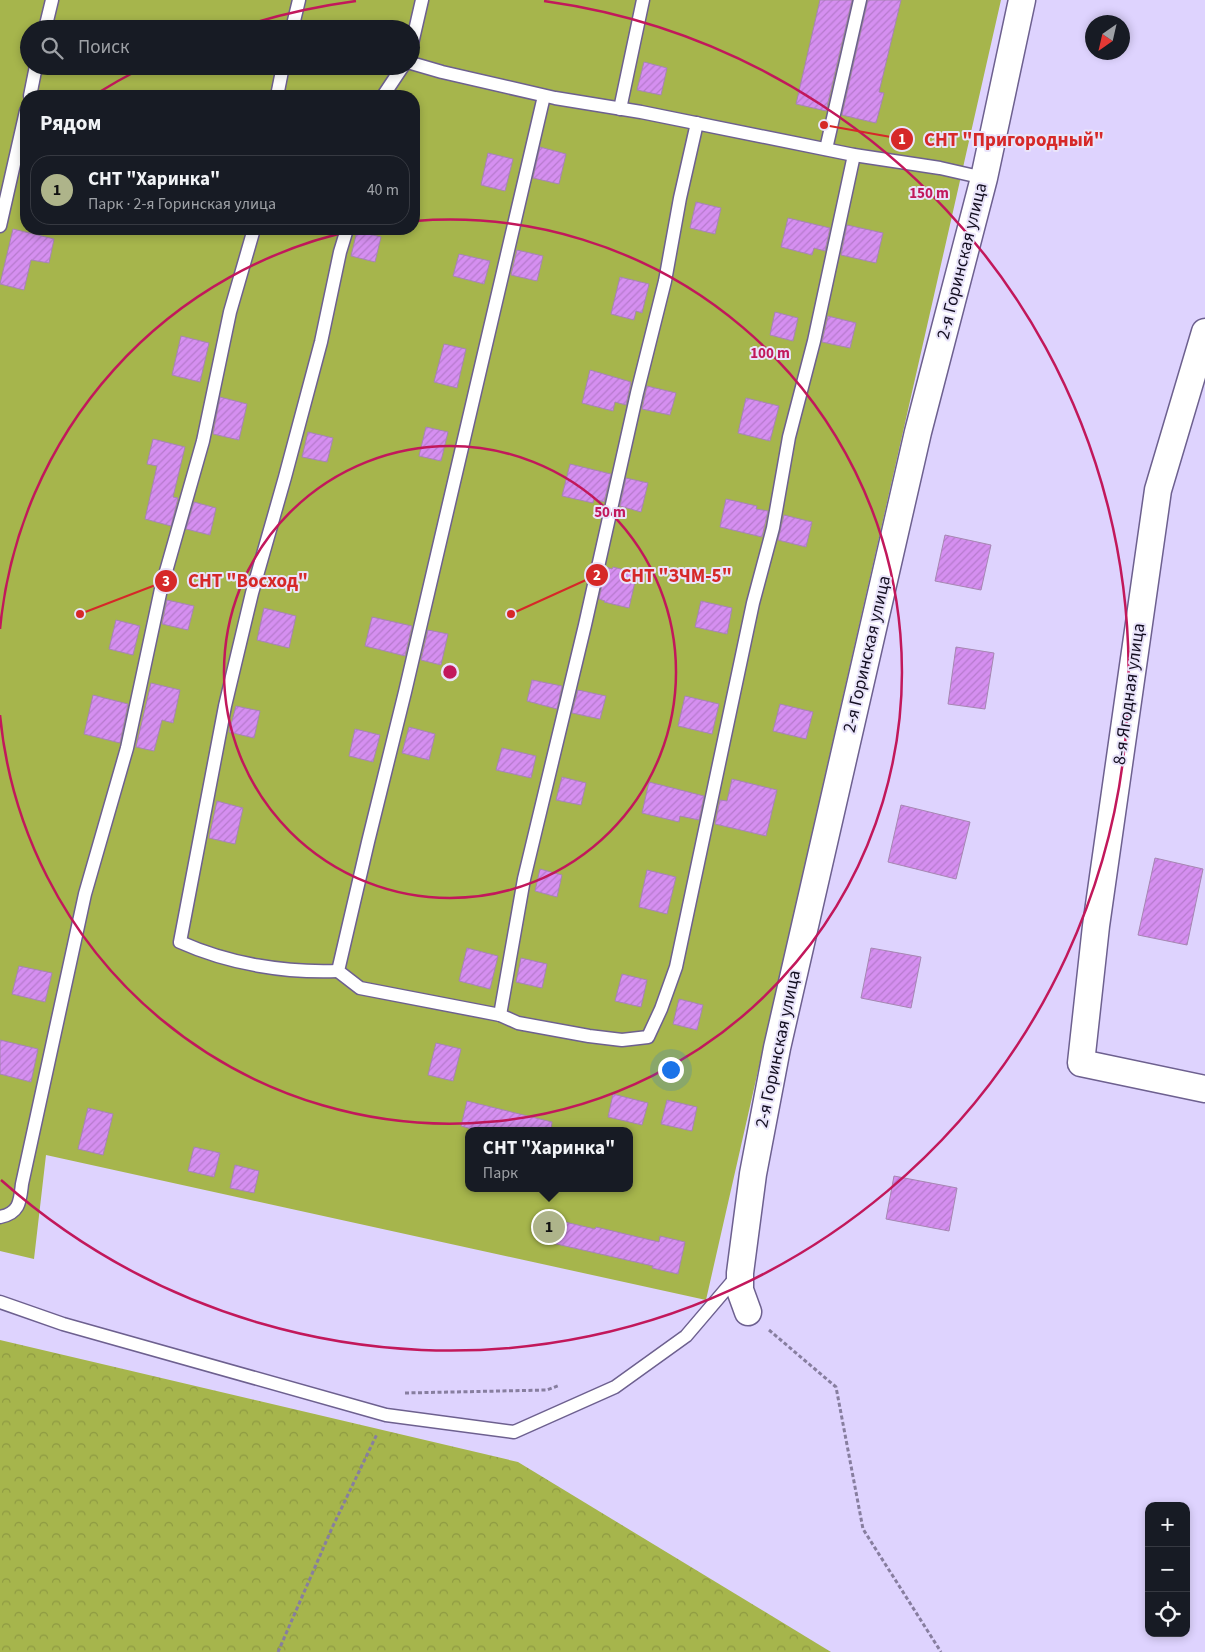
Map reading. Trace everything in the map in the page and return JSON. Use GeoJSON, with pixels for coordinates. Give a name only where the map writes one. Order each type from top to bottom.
{"type":"FeatureCollection","features":[{"type":"Feature","properties":{"kind":"street","name":"2-я Горинская улица"},"geometry":{"type":"LineString","coordinates":[[748,1312],[740,1290],[740,1273],[753,1174],[777,1048],[918,432],[984,178],[1022,0]]}},
{"type":"Feature","properties":{"kind":"street","name":"8-я Ягодная улица"},"geometry":{"type":"LineString","coordinates":[[1205,332],[1158,490],[1096,926],[1081,1063],[1205,1089]]}},
{"type":"Feature","properties":{"kind":"lane"},"geometry":{"type":"LineString","coordinates":[[47,20],[52,0]]}},
{"type":"Feature","properties":{"kind":"lane"},"geometry":{"type":"LineString","coordinates":[[294,20],[299,0]]}},
{"type":"Feature","properties":{"kind":"lane"},"geometry":{"type":"LineString","coordinates":[[417,20],[422,0]]}},
{"type":"Feature","properties":{"kind":"lane"},"geometry":{"type":"LineString","coordinates":[[620,109],[642,0]]}},
{"type":"Feature","properties":{"kind":"lane"},"geometry":{"type":"LineString","coordinates":[[826,149],[860,0]]}},
{"type":"Feature","properties":{"kind":"lane"},"geometry":{"type":"LineString","coordinates":[[420,66],[544,96],[826,149],[940,168],[984,178]]}},
{"type":"Feature","properties":{"kind":"lane"},"geometry":{"type":"LineString","coordinates":[[31,90],[34,75]]}},
{"type":"Feature","properties":{"kind":"lane"},"geometry":{"type":"LineString","coordinates":[[278,90],[281,75]]}},
{"type":"Feature","properties":{"kind":"lane"},"geometry":{"type":"LineString","coordinates":[[387,90],[397,75]]}},
{"type":"Feature","properties":{"kind":"lane"},"geometry":{"type":"LineString","coordinates":[[338,971],[544,96]]}},
{"type":"Feature","properties":{"kind":"lane"},"geometry":{"type":"LineString","coordinates":[[500,1014],[524,880],[585,626],[637,393],[665,281],[680,198],[697,124]]}},
{"type":"Feature","properties":{"kind":"lane"},"geometry":{"type":"LineString","coordinates":[[345,235],[321,342],[247,612],[225,706],[180,942],[204,953],[239,963],[313,972],[338,971],[360,988],[500,1014],[518,1024],[622,1040],[648,1037],[661,1009],[676,968],[753,602],[773,528],[788,437],[814,341],[854,154]]}},
{"type":"Feature","properties":{"kind":"lane"},"geometry":{"type":"LineString","coordinates":[[0,226],[20,162]]}},
{"type":"Feature","properties":{"kind":"lane"},"geometry":{"type":"LineString","coordinates":[[0,1217],[9,1216],[19,1205],[85,894],[127,748],[161,589],[203,441],[230,312],[252,235]]}},
{"type":"Feature","properties":{"kind":"lane"},"geometry":{"type":"LineString","coordinates":[[0,1302],[63,1324],[386,1415],[514,1432],[615,1387],[686,1336],[740,1273]]}},
{"type":"Feature","properties":{"kind":"path"},"geometry":{"type":"LineString","coordinates":[[748,1312],[836,1386],[863,1529],[941,1652]]}},
{"type":"Feature","properties":{"kind":"green space"},"geometry":{"type":"Polygon","coordinates":[[[0,0],[1001,0],[706,1300],[46,1155],[34,1259],[0,1251],[0,0]]]}},
{"type":"Feature","properties":{"kind":"green space"},"geometry":{"type":"Polygon","coordinates":[[[0,1340],[518,1462],[831,1652],[0,1652],[0,1340]]]}},
{"type":"Feature","properties":{"kind":"building"},"geometry":{"type":"Polygon","coordinates":[[[820,0],[852,0],[826,111],[796,104],[820,0]]]}},
{"type":"Feature","properties":{"kind":"building"},"geometry":{"type":"Polygon","coordinates":[[[868,0],[901,0],[879,92],[884,93],[876,123],[842,115],[868,0]]]}},
{"type":"Feature","properties":{"kind":"building"},"geometry":{"type":"Polygon","coordinates":[[[644,62],[667,68],[661,95],[637,90],[644,62]]]}},
{"type":"Feature","properties":{"kind":"building"},"geometry":{"type":"Polygon","coordinates":[[[540,147],[566,154],[559,184],[533,178],[540,147]]]}},
{"type":"Feature","properties":{"kind":"building"},"geometry":{"type":"Polygon","coordinates":[[[488,153],[513,159],[505,191],[481,185],[488,153]]]}},
{"type":"Feature","properties":{"kind":"building"},"geometry":{"type":"Polygon","coordinates":[[[696,202],[721,208],[715,234],[690,228],[696,202]]]}},
{"type":"Feature","properties":{"kind":"building"},"geometry":{"type":"Polygon","coordinates":[[[788,218],[830,228],[825,251],[814,248],[812,255],[781,247],[788,218]]]}},
{"type":"Feature","properties":{"kind":"building"},"geometry":{"type":"Polygon","coordinates":[[[847,225],[883,233],[876,263],[841,255],[847,225]]]}},
{"type":"Feature","properties":{"kind":"building"},"geometry":{"type":"Polygon","coordinates":[[[13,229],[20,231],[20,235],[38,235],[54,239],[49,263],[31,260],[24,290],[0,284],[13,229]]]}},
{"type":"Feature","properties":{"kind":"building"},"geometry":{"type":"Polygon","coordinates":[[[356,235],[381,237],[375,262],[351,256],[356,235]]]}},
{"type":"Feature","properties":{"kind":"building"},"geometry":{"type":"Polygon","coordinates":[[[517,250],[543,256],[537,281],[511,275],[517,250]]]}},
{"type":"Feature","properties":{"kind":"building"},"geometry":{"type":"Polygon","coordinates":[[[459,254],[490,261],[484,284],[453,276],[459,254]]]}},
{"type":"Feature","properties":{"kind":"building"},"geometry":{"type":"Polygon","coordinates":[[[620,277],[649,284],[642,313],[636,311],[634,320],[611,314],[620,277]]]}},
{"type":"Feature","properties":{"kind":"building"},"geometry":{"type":"Polygon","coordinates":[[[775,312],[798,318],[793,341],[770,335],[775,312]]]}},
{"type":"Feature","properties":{"kind":"building"},"geometry":{"type":"Polygon","coordinates":[[[828,316],[856,323],[850,348],[822,342],[828,316]]]}},
{"type":"Feature","properties":{"kind":"building"},"geometry":{"type":"Polygon","coordinates":[[[181,336],[209,343],[200,382],[172,375],[181,336]]]}},
{"type":"Feature","properties":{"kind":"building"},"geometry":{"type":"Polygon","coordinates":[[[444,344],[466,349],[457,388],[434,382],[444,344]]]}},
{"type":"Feature","properties":{"kind":"building"},"geometry":{"type":"Polygon","coordinates":[[[590,370],[631,382],[626,405],[615,402],[613,411],[582,403],[590,370]]]}},
{"type":"Feature","properties":{"kind":"building"},"geometry":{"type":"Polygon","coordinates":[[[647,386],[676,393],[670,415],[642,409],[647,386]]]}},
{"type":"Feature","properties":{"kind":"building"},"geometry":{"type":"Polygon","coordinates":[[[220,397],[247,404],[239,440],[213,434],[220,397]]]}},
{"type":"Feature","properties":{"kind":"building"},"geometry":{"type":"Polygon","coordinates":[[[746,398],[779,406],[770,441],[738,433],[746,398]]]}},
{"type":"Feature","properties":{"kind":"building"},"geometry":{"type":"Polygon","coordinates":[[[426,427],[448,432],[441,461],[419,456],[426,427]]]}},
{"type":"Feature","properties":{"kind":"building"},"geometry":{"type":"Polygon","coordinates":[[[308,432],[333,438],[327,462],[302,457],[308,432]]]}},
{"type":"Feature","properties":{"kind":"building"},"geometry":{"type":"Polygon","coordinates":[[[153,439],[185,447],[173,497],[178,498],[171,526],[145,519],[157,466],[147,464],[153,439]]]}},
{"type":"Feature","properties":{"kind":"building"},"geometry":{"type":"Polygon","coordinates":[[[570,464],[611,474],[604,502],[594,499],[593,503],[562,496],[570,464]]]}},
{"type":"Feature","properties":{"kind":"building"},"geometry":{"type":"Polygon","coordinates":[[[626,478],[648,483],[641,512],[620,506],[626,478]]]}},
{"type":"Feature","properties":{"kind":"building"},"geometry":{"type":"Polygon","coordinates":[[[726,499],[757,506],[756,509],[768,511],[762,537],[720,527],[726,499]]]}},
{"type":"Feature","properties":{"kind":"building"},"geometry":{"type":"Polygon","coordinates":[[[194,502],[216,508],[210,535],[186,529],[194,502]]]}},
{"type":"Feature","properties":{"kind":"building"},"geometry":{"type":"Polygon","coordinates":[[[784,515],[812,522],[806,547],[778,540],[784,515]]]}},
{"type":"Feature","properties":{"kind":"building"},"geometry":{"type":"Polygon","coordinates":[[[945,535],[991,545],[981,590],[935,581],[945,535]]]}},
{"type":"Feature","properties":{"kind":"building"},"geometry":{"type":"Polygon","coordinates":[[[606,567],[637,573],[629,608],[599,599],[606,567]]]}},
{"type":"Feature","properties":{"kind":"building"},"geometry":{"type":"Polygon","coordinates":[[[167,600],[194,606],[188,630],[162,624],[167,600]]]}},
{"type":"Feature","properties":{"kind":"building"},"geometry":{"type":"Polygon","coordinates":[[[701,601],[732,608],[727,634],[695,627],[701,601]]]}},
{"type":"Feature","properties":{"kind":"building"},"geometry":{"type":"Polygon","coordinates":[[[264,608],[296,616],[289,648],[257,640],[264,608]]]}},
{"type":"Feature","properties":{"kind":"building"},"geometry":{"type":"Polygon","coordinates":[[[372,617],[412,626],[405,656],[365,646],[372,617]]]}},
{"type":"Feature","properties":{"kind":"building"},"geometry":{"type":"Polygon","coordinates":[[[116,620],[140,626],[133,655],[109,649],[116,620]]]}},
{"type":"Feature","properties":{"kind":"building"},"geometry":{"type":"Polygon","coordinates":[[[428,630],[448,634],[441,665],[421,660],[428,630]]]}},
{"type":"Feature","properties":{"kind":"building"},"geometry":{"type":"Polygon","coordinates":[[[956,647],[994,653],[985,709],[948,704],[956,647]]]}},
{"type":"Feature","properties":{"kind":"building"},"geometry":{"type":"Polygon","coordinates":[[[532,680],[562,686],[557,709],[527,701],[532,680]]]}},
{"type":"Feature","properties":{"kind":"building"},"geometry":{"type":"Polygon","coordinates":[[[151,683],[180,690],[173,723],[162,720],[154,751],[136,747],[151,683]]]}},
{"type":"Feature","properties":{"kind":"building"},"geometry":{"type":"Polygon","coordinates":[[[578,690],[606,696],[600,719],[572,713],[578,690]]]}},
{"type":"Feature","properties":{"kind":"building"},"geometry":{"type":"Polygon","coordinates":[[[93,695],[128,704],[120,743],[84,734],[93,695]]]}},
{"type":"Feature","properties":{"kind":"building"},"geometry":{"type":"Polygon","coordinates":[[[685,696],[719,704],[712,734],[678,726],[685,696]]]}},
{"type":"Feature","properties":{"kind":"building"},"geometry":{"type":"Polygon","coordinates":[[[780,704],[813,712],[806,739],[773,731],[780,704]]]}},
{"type":"Feature","properties":{"kind":"building"},"geometry":{"type":"Polygon","coordinates":[[[236,706],[260,711],[254,738],[229,732],[236,706]]]}},
{"type":"Feature","properties":{"kind":"building"},"geometry":{"type":"Polygon","coordinates":[[[409,727],[435,734],[429,760],[402,753],[409,727]]]}},
{"type":"Feature","properties":{"kind":"building"},"geometry":{"type":"Polygon","coordinates":[[[355,729],[380,735],[373,762],[349,756],[355,729]]]}},
{"type":"Feature","properties":{"kind":"building"},"geometry":{"type":"Polygon","coordinates":[[[502,748],[536,756],[531,778],[496,770],[502,748]]]}},
{"type":"Feature","properties":{"kind":"building"},"geometry":{"type":"Polygon","coordinates":[[[562,777],[586,783],[581,805],[556,800],[562,777]]]}},
{"type":"Feature","properties":{"kind":"building"},"geometry":{"type":"Polygon","coordinates":[[[732,779],[777,790],[766,836],[715,824],[720,800],[727,801],[732,779]]]}},
{"type":"Feature","properties":{"kind":"building"},"geometry":{"type":"Polygon","coordinates":[[[649,782],[704,796],[699,820],[680,816],[679,822],[642,813],[649,782]]]}},
{"type":"Feature","properties":{"kind":"building"},"geometry":{"type":"Polygon","coordinates":[[[217,801],[243,808],[235,844],[209,838],[217,801]]]}},
{"type":"Feature","properties":{"kind":"building"},"geometry":{"type":"Polygon","coordinates":[[[901,805],[970,822],[956,879],[888,862],[901,805]]]}},
{"type":"Feature","properties":{"kind":"building"},"geometry":{"type":"Polygon","coordinates":[[[1155,858],[1203,869],[1187,945],[1138,935],[1155,858]]]}},
{"type":"Feature","properties":{"kind":"building"},"geometry":{"type":"Polygon","coordinates":[[[540,869],[562,875],[557,897],[535,891],[540,869]]]}},
{"type":"Feature","properties":{"kind":"building"},"geometry":{"type":"Polygon","coordinates":[[[647,870],[676,877],[667,914],[639,907],[647,870]]]}},
{"type":"Feature","properties":{"kind":"building"},"geometry":{"type":"Polygon","coordinates":[[[467,948],[498,956],[490,989],[459,981],[467,948]]]}},
{"type":"Feature","properties":{"kind":"building"},"geometry":{"type":"Polygon","coordinates":[[[871,948],[921,957],[911,1008],[861,998],[871,948]]]}},
{"type":"Feature","properties":{"kind":"building"},"geometry":{"type":"Polygon","coordinates":[[[521,958],[547,964],[542,988],[516,982],[521,958]]]}},
{"type":"Feature","properties":{"kind":"building"},"geometry":{"type":"Polygon","coordinates":[[[19,966],[52,973],[45,1002],[12,994],[19,966]]]}},
{"type":"Feature","properties":{"kind":"building"},"geometry":{"type":"Polygon","coordinates":[[[622,974],[647,980],[641,1007],[615,1001],[622,974]]]}},
{"type":"Feature","properties":{"kind":"building"},"geometry":{"type":"Polygon","coordinates":[[[679,999],[703,1005],[697,1030],[673,1024],[679,999]]]}},
{"type":"Feature","properties":{"kind":"building"},"geometry":{"type":"Polygon","coordinates":[[[0,1040],[38,1049],[31,1082],[0,1074],[0,1040]]]}},
{"type":"Feature","properties":{"kind":"building"},"geometry":{"type":"Polygon","coordinates":[[[436,1043],[461,1049],[453,1081],[428,1075],[436,1043]]]}},
{"type":"Feature","properties":{"kind":"building"},"geometry":{"type":"Polygon","coordinates":[[[613,1094],[648,1103],[642,1125],[608,1117],[613,1094]]]}},
{"type":"Feature","properties":{"kind":"building"},"geometry":{"type":"Polygon","coordinates":[[[667,1100],[697,1107],[692,1131],[661,1124],[667,1100]]]}},
{"type":"Feature","properties":{"kind":"building"},"geometry":{"type":"Polygon","coordinates":[[[467,1101],[552,1122],[551,1127],[461,1126],[467,1101]]]}},
{"type":"Feature","properties":{"kind":"building"},"geometry":{"type":"Polygon","coordinates":[[[88,1108],[113,1114],[103,1155],[78,1149],[88,1108]]]}},
{"type":"Feature","properties":{"kind":"building"},"geometry":{"type":"Polygon","coordinates":[[[194,1147],[220,1153],[214,1177],[188,1171],[194,1147]]]}},
{"type":"Feature","properties":{"kind":"building"},"geometry":{"type":"Polygon","coordinates":[[[235,1165],[259,1171],[254,1193],[230,1188],[235,1165]]]}},
{"type":"Feature","properties":{"kind":"building"},"geometry":{"type":"Polygon","coordinates":[[[894,1176],[957,1188],[949,1231],[886,1219],[894,1176]]]}},
{"type":"Feature","properties":{"kind":"building"},"geometry":{"type":"Polygon","coordinates":[[[548,1218],[659,1242],[660,1236],[685,1242],[678,1274],[652,1268],[653,1266],[543,1241],[548,1218]]]}},
{"type":"Feature","properties":{"kind":"place","name":"СНТ \"Пригородный\""},"geometry":{"type":"Point","coordinates":[824,125]}},
{"type":"Feature","properties":{"kind":"place","name":"СНТ \"Восход\""},"geometry":{"type":"Point","coordinates":[80,614]}},
{"type":"Feature","properties":{"kind":"place","name":"СНТ \"ЗЧМ-5\""},"geometry":{"type":"Point","coordinates":[511,614]}},
{"type":"Feature","properties":{"kind":"place","name":"СНТ \"Харинка\""},"geometry":{"type":"Point","coordinates":[549,1227]}}]}
